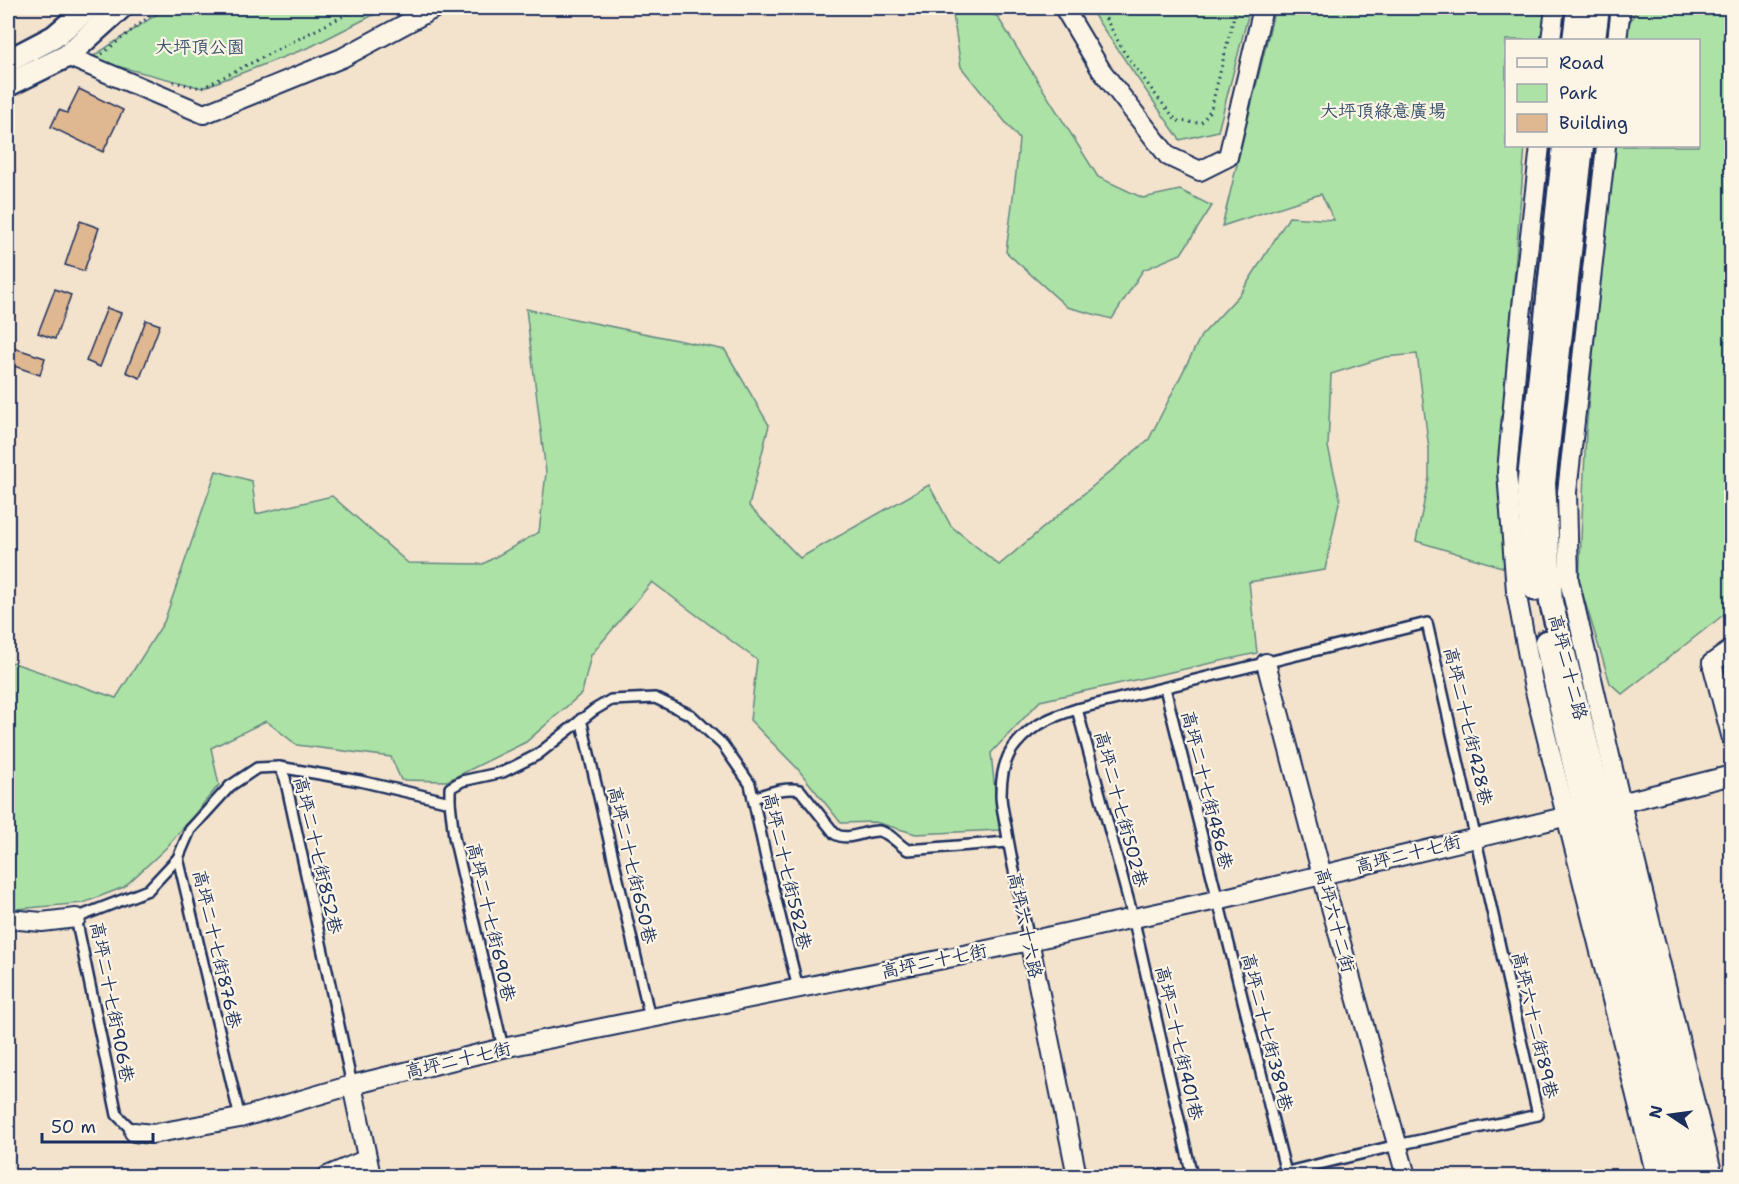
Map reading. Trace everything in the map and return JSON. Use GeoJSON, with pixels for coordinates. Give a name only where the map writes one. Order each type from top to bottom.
{"type":"FeatureCollection","features":[{"type":"Feature","properties":{"kind":"street"},"geometry":{"type":"LineString","coordinates":[[8,61],[54,37],[88,8]]}},
{"type":"Feature","properties":{"kind":"street"},"geometry":{"type":"LineString","coordinates":[[8,85],[67,56],[120,8]]}},
{"type":"Feature","properties":{"kind":"street"},"geometry":{"type":"LineString","coordinates":[[67,56],[204,114],[342,58],[435,8]]}},
{"type":"Feature","properties":{"kind":"street"},"geometry":{"type":"LineString","coordinates":[[1064,8],[1101,70],[1168,156],[1200,171],[1228,157],[1263,8]]}},
{"type":"Feature","properties":{"kind":"street"},"geometry":{"type":"LineString","coordinates":[[1551,39],[1555,8]]}},
{"type":"Feature","properties":{"kind":"street"},"geometry":{"type":"LineString","coordinates":[[1574,39],[1578,8]]}},
{"type":"Feature","properties":{"kind":"street"},"geometry":{"type":"LineString","coordinates":[[1594,39],[1598,8]]}},
{"type":"Feature","properties":{"kind":"street"},"geometry":{"type":"LineString","coordinates":[[1617,39],[1621,8]]}},
{"type":"Feature","properties":{"kind":"street","name":"高坪二十二路"},"geometry":{"type":"LineString","coordinates":[[1540,147],[1507,472],[1516,591],[1533,683],[1594,810],[1713,1176]]}},
{"type":"Feature","properties":{"kind":"street","name":"高坪二十二路"},"geometry":{"type":"LineString","coordinates":[[1564,147],[1528,489],[1536,598],[1695,1176]]}},
{"type":"Feature","properties":{"kind":"street","name":"高坪二十二路"},"geometry":{"type":"LineString","coordinates":[[1582,147],[1544,483],[1551,602],[1594,810],[1676,1176]]}},
{"type":"Feature","properties":{"kind":"street","name":"高坪二十二路"},"geometry":{"type":"LineString","coordinates":[[1606,147],[1567,492],[1569,580],[1594,810],[1656,1176]]}},
{"type":"Feature","properties":{"kind":"street"},"geometry":{"type":"LineString","coordinates":[[1731,649],[1713,663],[1731,739]]}},
{"type":"Feature","properties":{"kind":"street","name":"高坪六十二街"},"geometry":{"type":"LineString","coordinates":[[1266,663],[1406,1176]]}},
{"type":"Feature","properties":{"kind":"street","name":"高坪二十七街"},"geometry":{"type":"LineString","coordinates":[[134,1132],[152,1134],[240,1118],[352,1085],[503,1048],[1217,900],[1731,775]]}},
{"type":"Feature","properties":{"kind":"street"},"geometry":{"type":"LineString","coordinates":[[8,919],[42,922],[76,918]]}},
{"type":"Feature","properties":{"kind":"street","name":"高坪六十六路"},"geometry":{"type":"LineString","coordinates":[[1029,940],[1077,1176]]}},
{"type":"Feature","properties":{"kind":"street"},"geometry":{"type":"LineString","coordinates":[[327,1176],[369,1168],[352,1085]]}},
{"type":"Feature","properties":{"kind":"lane","name":"高坪六十六路"},"geometry":{"type":"LineString","coordinates":[[1029,940],[1008,842],[1001,796],[1002,776],[1006,762],[1016,744],[1034,727],[1077,709],[1427,623]]}},
{"type":"Feature","properties":{"kind":"lane","name":"高坪二十七街428巷"},"geometry":{"type":"LineString","coordinates":[[1427,623],[1476,837]]}},
{"type":"Feature","properties":{"kind":"lane","name":"高坪二十七街486巷"},"geometry":{"type":"LineString","coordinates":[[1165,688],[1217,900]]}},
{"type":"Feature","properties":{"kind":"lane","name":"高坪二十七街582巷"},"geometry":{"type":"LineString","coordinates":[[581,719],[611,700],[655,698],[691,715],[723,745],[750,784],[798,988]]}},
{"type":"Feature","properties":{"kind":"lane","name":"高坪二十七街502巷"},"geometry":{"type":"LineString","coordinates":[[1077,709],[1133,917]]}},
{"type":"Feature","properties":{"kind":"lane"},"geometry":{"type":"LineString","coordinates":[[450,802],[450,788],[462,781],[503,772],[537,755],[581,719]]}},
{"type":"Feature","properties":{"kind":"lane","name":"高坪二十七街650巷"},"geometry":{"type":"LineString","coordinates":[[581,719],[650,1018]]}},
{"type":"Feature","properties":{"kind":"lane","name":"高坪二十七街852巷"},"geometry":{"type":"LineString","coordinates":[[279,767],[360,781],[450,802]]}},
{"type":"Feature","properties":{"kind":"lane","name":"高坪二十七街852巷"},"geometry":{"type":"LineString","coordinates":[[279,767],[285,778],[352,1085]]}},
{"type":"Feature","properties":{"kind":"lane","name":"高坪二十七街876巷"},"geometry":{"type":"LineString","coordinates":[[240,1118],[178,858],[190,830],[230,786],[257,768],[279,767]]}},
{"type":"Feature","properties":{"kind":"lane"},"geometry":{"type":"LineString","coordinates":[[753,798],[794,788],[800,790],[836,834],[842,838],[879,831],[888,834],[908,850],[1008,842]]}},
{"type":"Feature","properties":{"kind":"lane","name":"高坪二十七街690巷"},"geometry":{"type":"LineString","coordinates":[[450,802],[454,837],[503,1048]]}},
{"type":"Feature","properties":{"kind":"lane","name":"高坪六十二街89巷"},"geometry":{"type":"LineString","coordinates":[[1397,1145],[1538,1115],[1476,837]]}},
{"type":"Feature","properties":{"kind":"lane","name":"高坪二十七街906巷"},"geometry":{"type":"LineString","coordinates":[[134,1132],[117,1115],[76,918],[148,890],[178,858]]}},
{"type":"Feature","properties":{"kind":"lane","name":"高坪二十七街389巷"},"geometry":{"type":"LineString","coordinates":[[1217,900],[1286,1173]]}},
{"type":"Feature","properties":{"kind":"lane","name":"高坪二十七街401巷"},"geometry":{"type":"LineString","coordinates":[[1133,917],[1192,1176]]}},
{"type":"Feature","properties":{"kind":"lane"},"geometry":{"type":"LineString","coordinates":[[1271,1176],[1397,1145]]}},
{"type":"Feature","properties":{"kind":"path"},"geometry":{"type":"LineString","coordinates":[[97,59],[160,8]]}},
{"type":"Feature","properties":{"kind":"path"},"geometry":{"type":"LineString","coordinates":[[171,82],[202,88],[358,8]]}},
{"type":"Feature","properties":{"kind":"path"},"geometry":{"type":"LineString","coordinates":[[1100,8],[1124,52],[1177,121],[1201,123],[1212,109],[1236,8]]}},
{"type":"Feature","properties":{"kind":"green space","name":"大坪頂公園"},"geometry":{"type":"Polygon","coordinates":[[[166,8],[387,8],[310,47],[202,88],[89,59],[166,8]]]}},
{"type":"Feature","properties":{"kind":"green space"},"geometry":{"type":"Polygon","coordinates":[[[952,8],[997,16],[1098,177],[1143,198],[1180,190],[1212,206],[1181,254],[1143,270],[1112,319],[1067,307],[1006,252],[1019,139],[961,67],[952,8]]]}},
{"type":"Feature","properties":{"kind":"green space"},"geometry":{"type":"Polygon","coordinates":[[[1089,8],[1250,8],[1218,131],[1180,140],[1089,8]]]}},
{"type":"Feature","properties":{"kind":"green space","name":"大坪頂綠意廣場"},"geometry":{"type":"Polygon","coordinates":[[[1275,8],[1545,8],[1542,39],[1505,39],[1505,147],[1525,147],[1500,451],[1505,568],[1416,541],[1429,478],[1429,449],[1417,354],[1385,357],[1331,374],[1328,447],[1340,498],[1325,570],[1249,582],[1257,653],[1040,701],[991,753],[999,830],[916,834],[875,822],[841,823],[797,768],[750,720],[757,660],[652,582],[591,655],[582,693],[526,742],[447,781],[401,780],[391,757],[297,745],[266,721],[211,748],[219,785],[166,848],[124,887],[83,903],[8,908],[8,661],[116,698],[164,622],[216,471],[252,481],[256,514],[332,496],[408,563],[483,564],[539,532],[546,473],[526,309],[725,350],[769,425],[749,506],[800,558],[929,485],[951,526],[999,565],[1149,439],[1201,336],[1241,293],[1289,217],[1334,220],[1321,194],[1222,226],[1275,8]]]}},
{"type":"Feature","properties":{"kind":"green space"},"geometry":{"type":"Polygon","coordinates":[[[1637,8],[1731,8],[1731,609],[1622,694],[1610,683],[1579,582],[1586,431],[1612,147],[1700,147],[1700,39],[1625,39],[1628,26],[1637,8]]]}},
{"type":"Feature","properties":{"kind":"building"},"geometry":{"type":"Polygon","coordinates":[[[79,89],[123,110],[103,152],[51,127],[59,110],[67,113],[79,89]]]}},
{"type":"Feature","properties":{"kind":"building"},"geometry":{"type":"Polygon","coordinates":[[[80,221],[99,228],[84,271],[65,265],[80,221]]]}},
{"type":"Feature","properties":{"kind":"building"},"geometry":{"type":"Polygon","coordinates":[[[55,289],[71,295],[55,339],[38,333],[55,289]]]}},
{"type":"Feature","properties":{"kind":"building"},"geometry":{"type":"Polygon","coordinates":[[[107,308],[121,313],[100,367],[86,361],[107,308]]]}},
{"type":"Feature","properties":{"kind":"building"},"geometry":{"type":"Polygon","coordinates":[[[146,320],[160,325],[140,378],[126,372],[146,320]]]}},
{"type":"Feature","properties":{"kind":"building"},"geometry":{"type":"Polygon","coordinates":[[[8,346],[45,358],[40,375],[8,364],[8,346]]]}}]}
